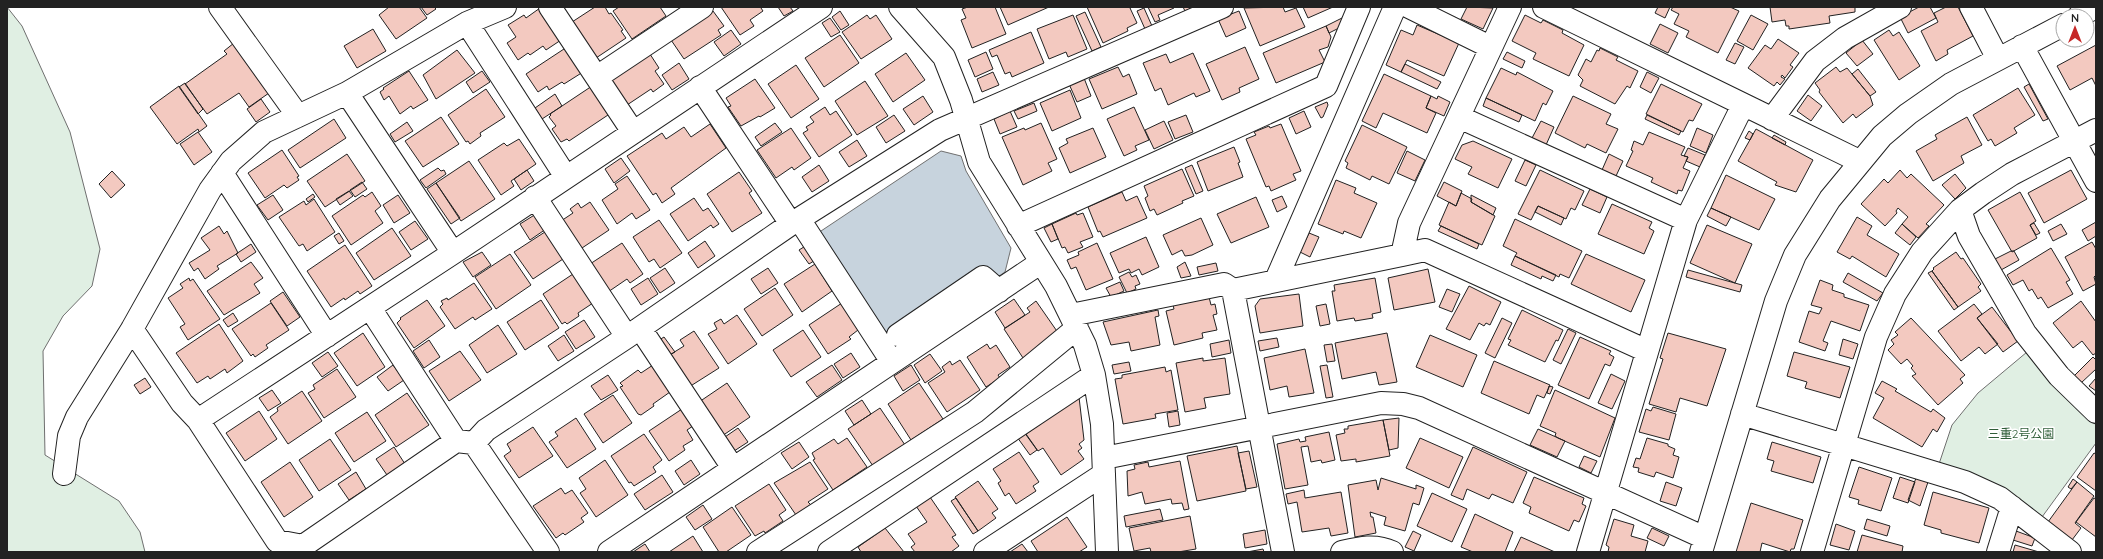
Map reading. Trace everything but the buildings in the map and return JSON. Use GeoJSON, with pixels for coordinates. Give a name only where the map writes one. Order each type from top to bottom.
{"type":"FeatureCollection","features":[{"type":"Feature","properties":{"kind":"street"},"geometry":{"type":"LineString","coordinates":[[220,7],[298,116]]}},
{"type":"Feature","properties":{"kind":"street"},"geometry":{"type":"LineString","coordinates":[[64,474],[69,436],[77,417],[132,329],[210,190],[231,161],[264,132],[347,92],[466,23],[505,7]]}},
{"type":"Feature","properties":{"kind":"street"},"geometry":{"type":"LineString","coordinates":[[550,7],[633,132]]}},
{"type":"Feature","properties":{"kind":"street"},"geometry":{"type":"LineString","coordinates":[[597,77],[702,7]]}},
{"type":"Feature","properties":{"kind":"street"},"geometry":{"type":"LineString","coordinates":[[198,420],[453,253],[821,7]]}},
{"type":"Feature","properties":{"kind":"street"},"geometry":{"type":"LineString","coordinates":[[132,329],[182,403],[198,420],[277,541],[302,546],[486,430],[795,221],[940,130],[1222,7]]}},
{"type":"Feature","properties":{"kind":"street"},"geometry":{"type":"LineString","coordinates":[[1018,226],[1326,86],[1359,7]]}},
{"type":"Feature","properties":{"kind":"street"},"geometry":{"type":"LineString","coordinates":[[1276,280],[1395,7]]}},
{"type":"Feature","properties":{"kind":"street"},"geometry":{"type":"LineString","coordinates":[[1409,7],[1490,47]]}},
{"type":"Feature","properties":{"kind":"street"},"geometry":{"type":"LineString","coordinates":[[1402,255],[1409,223],[1510,7]]}},
{"type":"Feature","properties":{"kind":"street"},"geometry":{"type":"LineString","coordinates":[[1544,7],[1859,161]]}},
{"type":"Feature","properties":{"kind":"street"},"geometry":{"type":"LineString","coordinates":[[1772,119],[1816,61],[1845,38],[1900,7]]}},
{"type":"Feature","properties":{"kind":"street"},"geometry":{"type":"LineString","coordinates":[[1971,7],[1998,59]]}},
{"type":"Feature","properties":{"kind":"street"},"geometry":{"type":"LineString","coordinates":[[904,8],[944,57],[961,100],[979,162],[1074,322],[1094,375],[1099,397],[1104,466],[1107,552]]}},
{"type":"Feature","properties":{"kind":"street"},"geometry":{"type":"LineString","coordinates":[[466,23],[566,177]]}},
{"type":"Feature","properties":{"kind":"street"},"geometry":{"type":"LineString","coordinates":[[985,552],[1104,466],[1260,428],[1381,403],[1403,404],[1419,408],[1607,494],[1703,545],[1776,301],[1795,256],[1830,198],[1859,161],[1882,136],[1908,114],[1951,84],[2055,29]]}},
{"type":"Feature","properties":{"kind":"street"},"geometry":{"type":"LineString","coordinates":[[2022,46],[2096,181]]}},
{"type":"Feature","properties":{"kind":"street"},"geometry":{"type":"LineString","coordinates":[[700,87],[892,362]]}},
{"type":"Feature","properties":{"kind":"street"},"geometry":{"type":"LineString","coordinates":[[347,92],[453,253]]}},
{"type":"Feature","properties":{"kind":"street"},"geometry":{"type":"LineString","coordinates":[[1588,552],[1607,494],[1686,220],[1743,105]]}},
{"type":"Feature","properties":{"kind":"street"},"geometry":{"type":"LineString","coordinates":[[1459,117],[1686,220]]}},
{"type":"Feature","properties":{"kind":"street"},"geometry":{"type":"LineString","coordinates":[[1812,552],[1876,336],[1888,308],[1922,252],[1960,210],[2012,174],[2096,130]]}},
{"type":"Feature","properties":{"kind":"street"},"geometry":{"type":"LineString","coordinates":[[222,173],[327,336]]}},
{"type":"Feature","properties":{"kind":"street"},"geometry":{"type":"LineString","coordinates":[[535,197],[733,468]]}},
{"type":"Feature","properties":{"kind":"street"},"geometry":{"type":"LineString","coordinates":[[1960,210],[1969,236],[2024,334],[2059,376],[2096,412]]}},
{"type":"Feature","properties":{"kind":"street"},"geometry":{"type":"LineString","coordinates":[[1233,290],[1425,250],[1648,351]]}},
{"type":"Feature","properties":{"kind":"street"},"geometry":{"type":"LineString","coordinates":[[609,552],[1040,263]]}},
{"type":"Feature","properties":{"kind":"street"},"geometry":{"type":"LineString","coordinates":[[898,335],[983,277],[999,290]]}},
{"type":"Feature","properties":{"kind":"street"},"geometry":{"type":"LineString","coordinates":[[758,552],[975,412],[1074,322],[1224,284],[1233,290],[1283,552]]}},
{"type":"Feature","properties":{"kind":"street"},"geometry":{"type":"LineString","coordinates":[[370,308],[465,442],[548,552]]}},
{"type":"Feature","properties":{"kind":"street"},"geometry":{"type":"LineString","coordinates":[[829,552],[1094,375]]}},
{"type":"Feature","properties":{"kind":"street"},"geometry":{"type":"LineString","coordinates":[[1742,414],[1965,482],[2000,498],[2070,552]]}},
{"type":"Feature","properties":{"kind":"street"},"geometry":{"type":"LineString","coordinates":[[1998,552],[2012,507]]}},
{"type":"Feature","properties":{"kind":"street"},"geometry":{"type":"LineString","coordinates":[[1342,552],[1374,547],[1392,552]]}},
{"type":"Feature","properties":{"kind":"green space"},"geometry":{"type":"Polygon","coordinates":[[[7,7],[22,26],[70,132],[100,249],[92,286],[63,316],[43,351],[45,455],[119,501],[140,532],[145,552],[7,552],[7,7]]]}},
{"type":"Feature","properties":{"kind":"green space","name":"三重2号公園"},"geometry":{"type":"Polygon","coordinates":[[[2027,352],[2059,391],[2096,425],[2096,443],[2042,517],[1939,464],[1952,425],[1978,393],[2027,352]]]}},
{"type":"Feature","properties":{"kind":"shaded area"},"geometry":{"type":"Polygon","coordinates":[[[941,151],[961,156],[966,171],[1011,248],[1005,272],[890,350],[815,235],[941,151]]]}}]}
